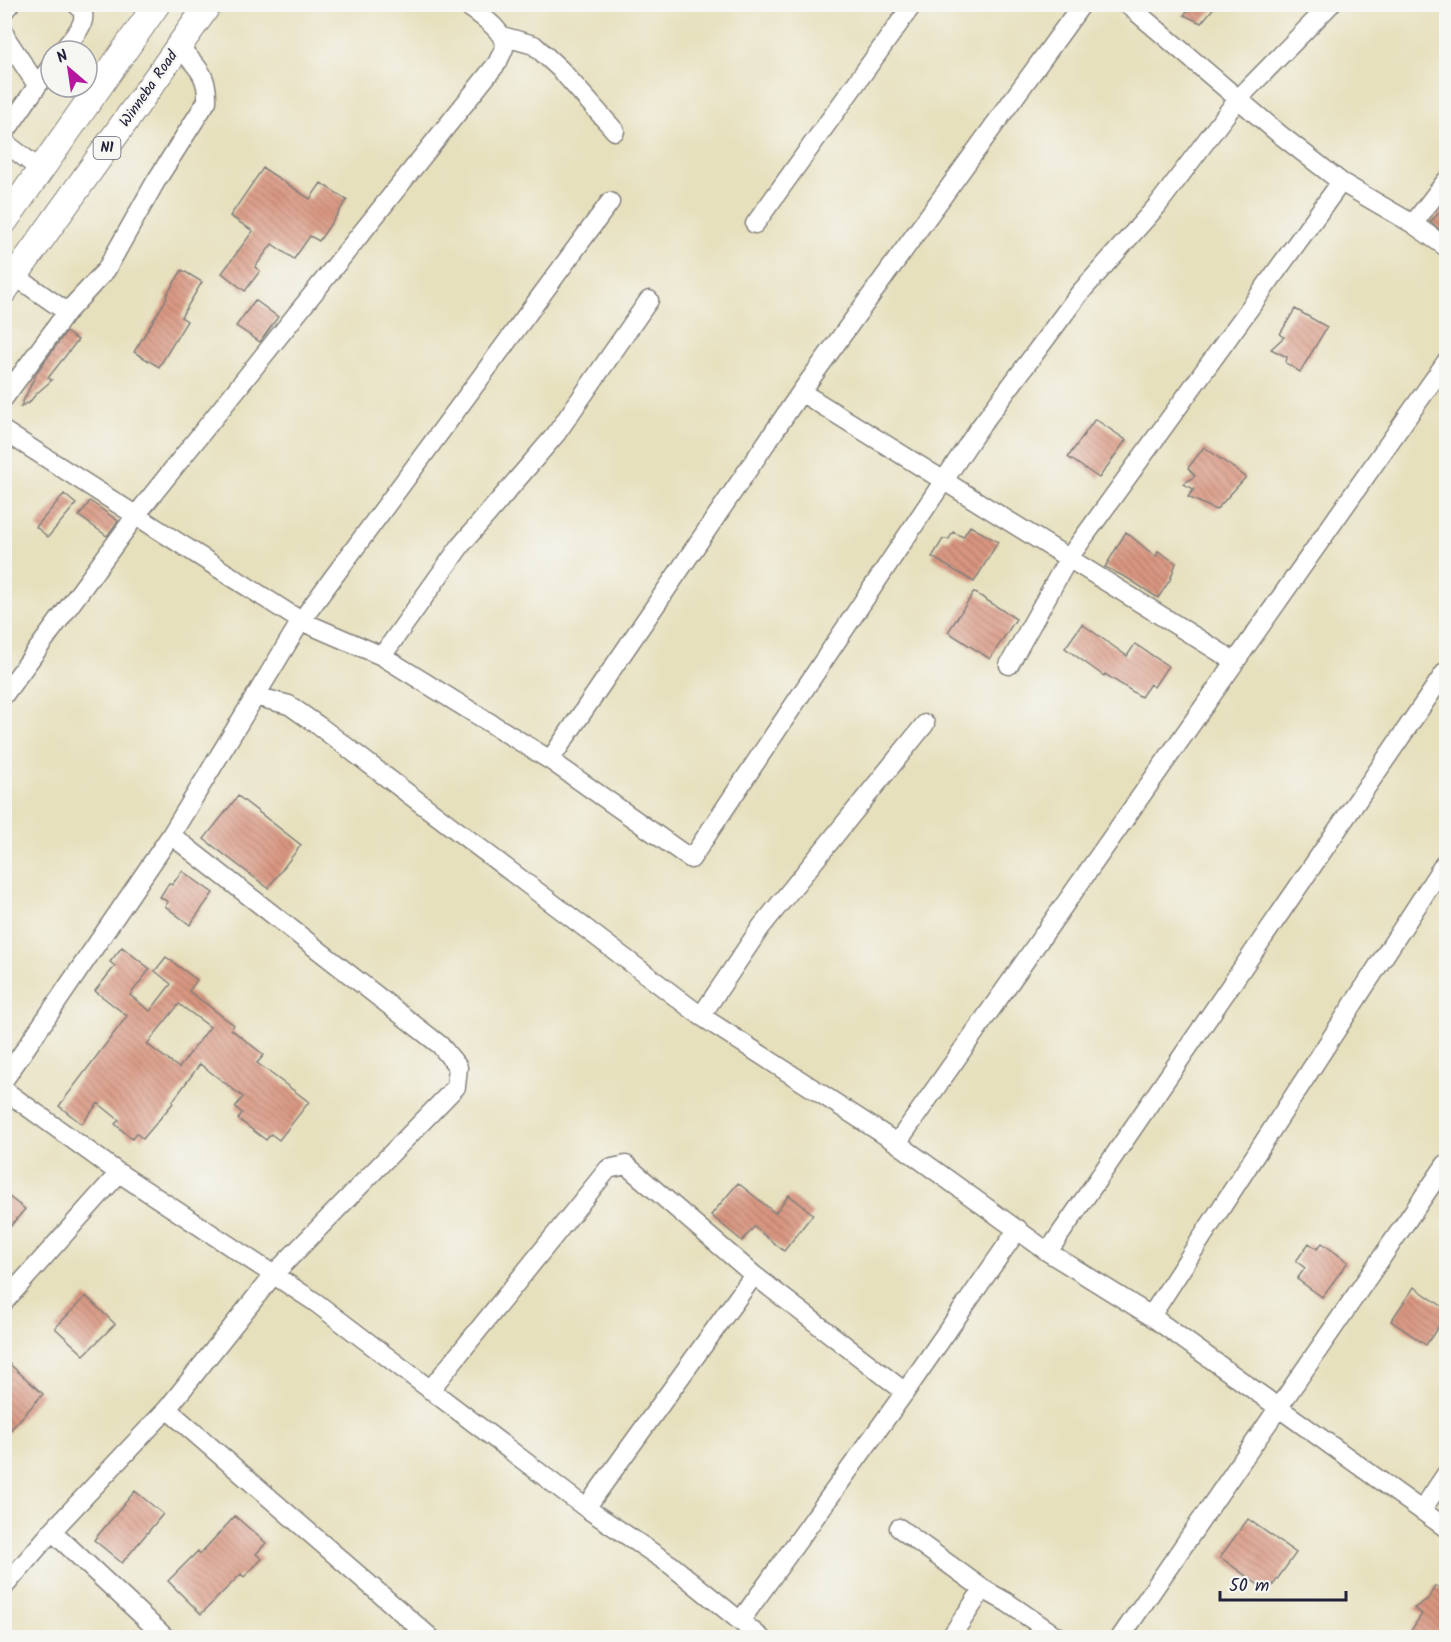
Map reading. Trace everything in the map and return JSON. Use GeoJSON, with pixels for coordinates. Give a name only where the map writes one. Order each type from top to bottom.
{"type":"FeatureCollection","features":[{"type":"Feature","properties":{"kind":"highway"},"geometry":{"type":"LineString","coordinates":[[4,222],[157,4]]}},
{"type":"Feature","properties":{"kind":"highway","name":"Winneba Road"},"geometry":{"type":"LineString","coordinates":[[10,283],[209,4]]}},
{"type":"Feature","properties":{"kind":"street"},"geometry":{"type":"LineString","coordinates":[[4,11],[10,4]]}},
{"type":"Feature","properties":{"kind":"street"},"geometry":{"type":"LineString","coordinates":[[465,4],[490,23],[502,36],[534,45],[560,69],[615,131]]}},
{"type":"Feature","properties":{"kind":"street"},"geometry":{"type":"LineString","coordinates":[[754,224],[913,4]]}},
{"type":"Feature","properties":{"kind":"street"},"geometry":{"type":"LineString","coordinates":[[550,760],[801,392],[1082,4]]}},
{"type":"Feature","properties":{"kind":"street"},"geometry":{"type":"LineString","coordinates":[[1127,4],[1238,100],[1341,182],[1413,224],[1446,247]]}},
{"type":"Feature","properties":{"kind":"street"},"geometry":{"type":"LineString","coordinates":[[4,431],[301,621],[382,656],[550,760],[691,859],[977,431],[1079,294],[1157,207],[1238,100],[1331,4]]}},
{"type":"Feature","properties":{"kind":"street"},"geometry":{"type":"LineString","coordinates":[[71,39],[84,22],[85,8]]}},
{"type":"Feature","properties":{"kind":"street"},"geometry":{"type":"LineString","coordinates":[[4,32],[37,85]]}},
{"type":"Feature","properties":{"kind":"street"},"geometry":{"type":"LineString","coordinates":[[4,695],[137,514],[498,62],[504,47],[502,36]]}},
{"type":"Feature","properties":{"kind":"street"},"geometry":{"type":"LineString","coordinates":[[4,398],[67,312],[106,270],[156,181],[207,101],[208,86],[200,70],[178,47]]}},
{"type":"Feature","properties":{"kind":"street"},"geometry":{"type":"LineString","coordinates":[[4,134],[39,82]]}},
{"type":"Feature","properties":{"kind":"street"},"geometry":{"type":"LineString","coordinates":[[4,142],[41,170]]}},
{"type":"Feature","properties":{"kind":"street"},"geometry":{"type":"LineString","coordinates":[[1413,224],[1446,181]]}},
{"type":"Feature","properties":{"kind":"street"},"geometry":{"type":"LineString","coordinates":[[1009,665],[1068,559],[1341,182]]}},
{"type":"Feature","properties":{"kind":"street"},"geometry":{"type":"LineString","coordinates":[[4,1080],[171,835],[301,621],[610,202]]}},
{"type":"Feature","properties":{"kind":"street"},"geometry":{"type":"LineString","coordinates":[[10,283],[67,312]]}},
{"type":"Feature","properties":{"kind":"street"},"geometry":{"type":"LineString","coordinates":[[382,656],[461,545],[556,434],[649,300]]}},
{"type":"Feature","properties":{"kind":"street"},"geometry":{"type":"LineString","coordinates":[[897,1143],[1446,362]]}},
{"type":"Feature","properties":{"kind":"street"},"geometry":{"type":"LineString","coordinates":[[801,392],[1234,661]]}},
{"type":"Feature","properties":{"kind":"street"},"geometry":{"type":"LineString","coordinates":[[1048,1252],[1446,671]]}},
{"type":"Feature","properties":{"kind":"street"},"geometry":{"type":"LineString","coordinates":[[255,696],[289,705],[701,1016],[897,1143],[1048,1252],[1151,1316],[1446,1528]]}},
{"type":"Feature","properties":{"kind":"street"},"geometry":{"type":"LineString","coordinates":[[701,1016],[761,927],[925,724]]}},
{"type":"Feature","properties":{"kind":"street"},"geometry":{"type":"LineString","coordinates":[[4,1587],[52,1531],[167,1409],[274,1274],[456,1087],[458,1067],[440,1045],[171,835]]}},
{"type":"Feature","properties":{"kind":"street"},"geometry":{"type":"LineString","coordinates":[[1151,1316],[1446,861]]}},
{"type":"Feature","properties":{"kind":"street"},"geometry":{"type":"LineString","coordinates":[[4,1090],[119,1173],[315,1302],[586,1508],[671,1565],[761,1638]]}},
{"type":"Feature","properties":{"kind":"street"},"geometry":{"type":"LineString","coordinates":[[1120,1638],[1446,1164]]}},
{"type":"Feature","properties":{"kind":"street"},"geometry":{"type":"LineString","coordinates":[[430,1390],[608,1169],[626,1165],[754,1275],[905,1392]]}},
{"type":"Feature","properties":{"kind":"street"},"geometry":{"type":"LineString","coordinates":[[4,1302],[119,1173]]}},
{"type":"Feature","properties":{"kind":"street"},"geometry":{"type":"LineString","coordinates":[[741,1620],[905,1392],[1018,1229]]}},
{"type":"Feature","properties":{"kind":"street"},"geometry":{"type":"LineString","coordinates":[[586,1508],[754,1275]]}},
{"type":"Feature","properties":{"kind":"street"},"geometry":{"type":"LineString","coordinates":[[167,1409],[431,1638]]}},
{"type":"Feature","properties":{"kind":"street"},"geometry":{"type":"LineString","coordinates":[[1422,1510],[1446,1474]]}},
{"type":"Feature","properties":{"kind":"street"},"geometry":{"type":"LineString","coordinates":[[898,1528],[982,1589],[1008,1603],[1059,1638]]}},
{"type":"Feature","properties":{"kind":"street"},"geometry":{"type":"LineString","coordinates":[[52,1531],[166,1638]]}},
{"type":"Feature","properties":{"kind":"street"},"geometry":{"type":"LineString","coordinates":[[950,1638],[982,1589]]}},
{"type":"Feature","properties":{"kind":"building"},"geometry":{"type":"Polygon","coordinates":[[[1194,4],[1217,4],[1201,23],[1184,15],[1194,4]]]}},
{"type":"Feature","properties":{"kind":"building"},"geometry":{"type":"Polygon","coordinates":[[[263,168],[310,199],[321,183],[347,200],[319,241],[310,236],[294,259],[272,244],[255,267],[260,271],[245,291],[222,273],[253,231],[230,216],[263,168]]]}},
{"type":"Feature","properties":{"kind":"building"},"geometry":{"type":"Polygon","coordinates":[[[1446,206],[1446,234],[1430,222],[1446,206]]]}},
{"type":"Feature","properties":{"kind":"building"},"geometry":{"type":"Polygon","coordinates":[[[182,270],[202,282],[181,317],[187,321],[159,367],[134,352],[182,270]]]}},
{"type":"Feature","properties":{"kind":"building"},"geometry":{"type":"Polygon","coordinates":[[[255,300],[278,317],[260,342],[236,326],[255,300]]]}},
{"type":"Feature","properties":{"kind":"building"},"geometry":{"type":"Polygon","coordinates":[[[1295,309],[1327,327],[1300,372],[1286,363],[1287,357],[1271,349],[1284,337],[1280,334],[1295,309]]]}},
{"type":"Feature","properties":{"kind":"building"},"geometry":{"type":"Polygon","coordinates":[[[66,332],[78,340],[48,378],[52,380],[28,404],[20,408],[37,372],[66,332]]]}},
{"type":"Feature","properties":{"kind":"building"},"geometry":{"type":"Polygon","coordinates":[[[1095,419],[1126,440],[1099,478],[1068,457],[1095,419]]]}},
{"type":"Feature","properties":{"kind":"building"},"geometry":{"type":"Polygon","coordinates":[[[1204,447],[1246,477],[1216,510],[1188,497],[1194,489],[1183,484],[1195,476],[1188,468],[1204,447]]]}},
{"type":"Feature","properties":{"kind":"building"},"geometry":{"type":"Polygon","coordinates":[[[64,494],[76,504],[48,537],[36,527],[64,494]]]}},
{"type":"Feature","properties":{"kind":"building"},"geometry":{"type":"Polygon","coordinates":[[[90,501],[118,521],[107,536],[79,516],[90,501]]]}},
{"type":"Feature","properties":{"kind":"building"},"geometry":{"type":"Polygon","coordinates":[[[970,526],[998,542],[974,582],[932,557],[943,539],[949,539],[953,532],[963,537],[970,526]]]}},
{"type":"Feature","properties":{"kind":"building"},"geometry":{"type":"Polygon","coordinates":[[[1126,532],[1156,557],[1158,551],[1176,563],[1170,580],[1158,598],[1105,567],[1126,532]]]}},
{"type":"Feature","properties":{"kind":"building"},"geometry":{"type":"Polygon","coordinates":[[[974,592],[1016,619],[990,659],[948,632],[974,592]]]}},
{"type":"Feature","properties":{"kind":"building"},"geometry":{"type":"Polygon","coordinates":[[[1082,624],[1127,656],[1135,644],[1168,666],[1154,687],[1150,684],[1141,697],[1105,674],[1104,676],[1065,648],[1082,624]]]}},
{"type":"Feature","properties":{"kind":"building"},"geometry":{"type":"Polygon","coordinates":[[[238,796],[301,845],[268,888],[204,839],[238,796]]]}},
{"type":"Feature","properties":{"kind":"building"},"geometry":{"type":"Polygon","coordinates":[[[182,871],[213,893],[190,925],[165,906],[168,902],[160,897],[169,883],[172,885],[182,871]]]}},
{"type":"Feature","properties":{"kind":"building"},"geometry":{"type":"Polygon","coordinates":[[[122,947],[150,969],[130,995],[150,1011],[171,984],[155,971],[166,957],[197,980],[189,991],[234,1025],[231,1029],[264,1055],[257,1063],[309,1102],[279,1140],[271,1134],[266,1140],[238,1119],[242,1113],[235,1107],[243,1097],[200,1064],[173,1103],[143,1139],[136,1133],[132,1139],[115,1124],[119,1120],[98,1103],[82,1124],[59,1106],[127,1016],[95,991],[115,966],[110,962],[122,947]],[[179,1004],[147,1044],[179,1068],[210,1027],[179,1004]]]}},
{"type":"Feature","properties":{"kind":"building"},"geometry":{"type":"Polygon","coordinates":[[[738,1183],[775,1213],[789,1195],[813,1214],[784,1251],[754,1227],[742,1241],[711,1215],[738,1183]]]}},
{"type":"Feature","properties":{"kind":"building"},"geometry":{"type":"Polygon","coordinates":[[[4,1193],[25,1209],[4,1234],[4,1193]]]}},
{"type":"Feature","properties":{"kind":"building"},"geometry":{"type":"Polygon","coordinates":[[[1309,1243],[1317,1249],[1322,1243],[1348,1262],[1322,1297],[1297,1279],[1305,1268],[1296,1261],[1309,1243]]]}},
{"type":"Feature","properties":{"kind":"building"},"geometry":{"type":"Polygon","coordinates":[[[1414,1287],[1446,1309],[1446,1315],[1426,1345],[1391,1321],[1414,1287]]]}},
{"type":"Feature","properties":{"kind":"building"},"geometry":{"type":"Polygon","coordinates":[[[86,1296],[115,1324],[84,1355],[55,1328],[86,1296]]]}},
{"type":"Feature","properties":{"kind":"building"},"geometry":{"type":"Polygon","coordinates":[[[4,1359],[43,1394],[4,1437],[4,1359]]]}},
{"type":"Feature","properties":{"kind":"building"},"geometry":{"type":"Polygon","coordinates":[[[135,1491],[163,1514],[122,1563],[94,1540],[135,1491]]]}},
{"type":"Feature","properties":{"kind":"building"},"geometry":{"type":"Polygon","coordinates":[[[235,1516],[266,1543],[256,1554],[262,1559],[244,1577],[241,1574],[201,1614],[168,1581],[198,1551],[200,1554],[235,1516]]]}},
{"type":"Feature","properties":{"kind":"building"},"geometry":{"type":"Polygon","coordinates":[[[1248,1519],[1296,1553],[1268,1592],[1220,1557],[1248,1519]]]}},
{"type":"Feature","properties":{"kind":"building"},"geometry":{"type":"Polygon","coordinates":[[[1435,1586],[1446,1591],[1446,1638],[1406,1638],[1422,1614],[1414,1608],[1428,1599],[1435,1586]]]}}]}
